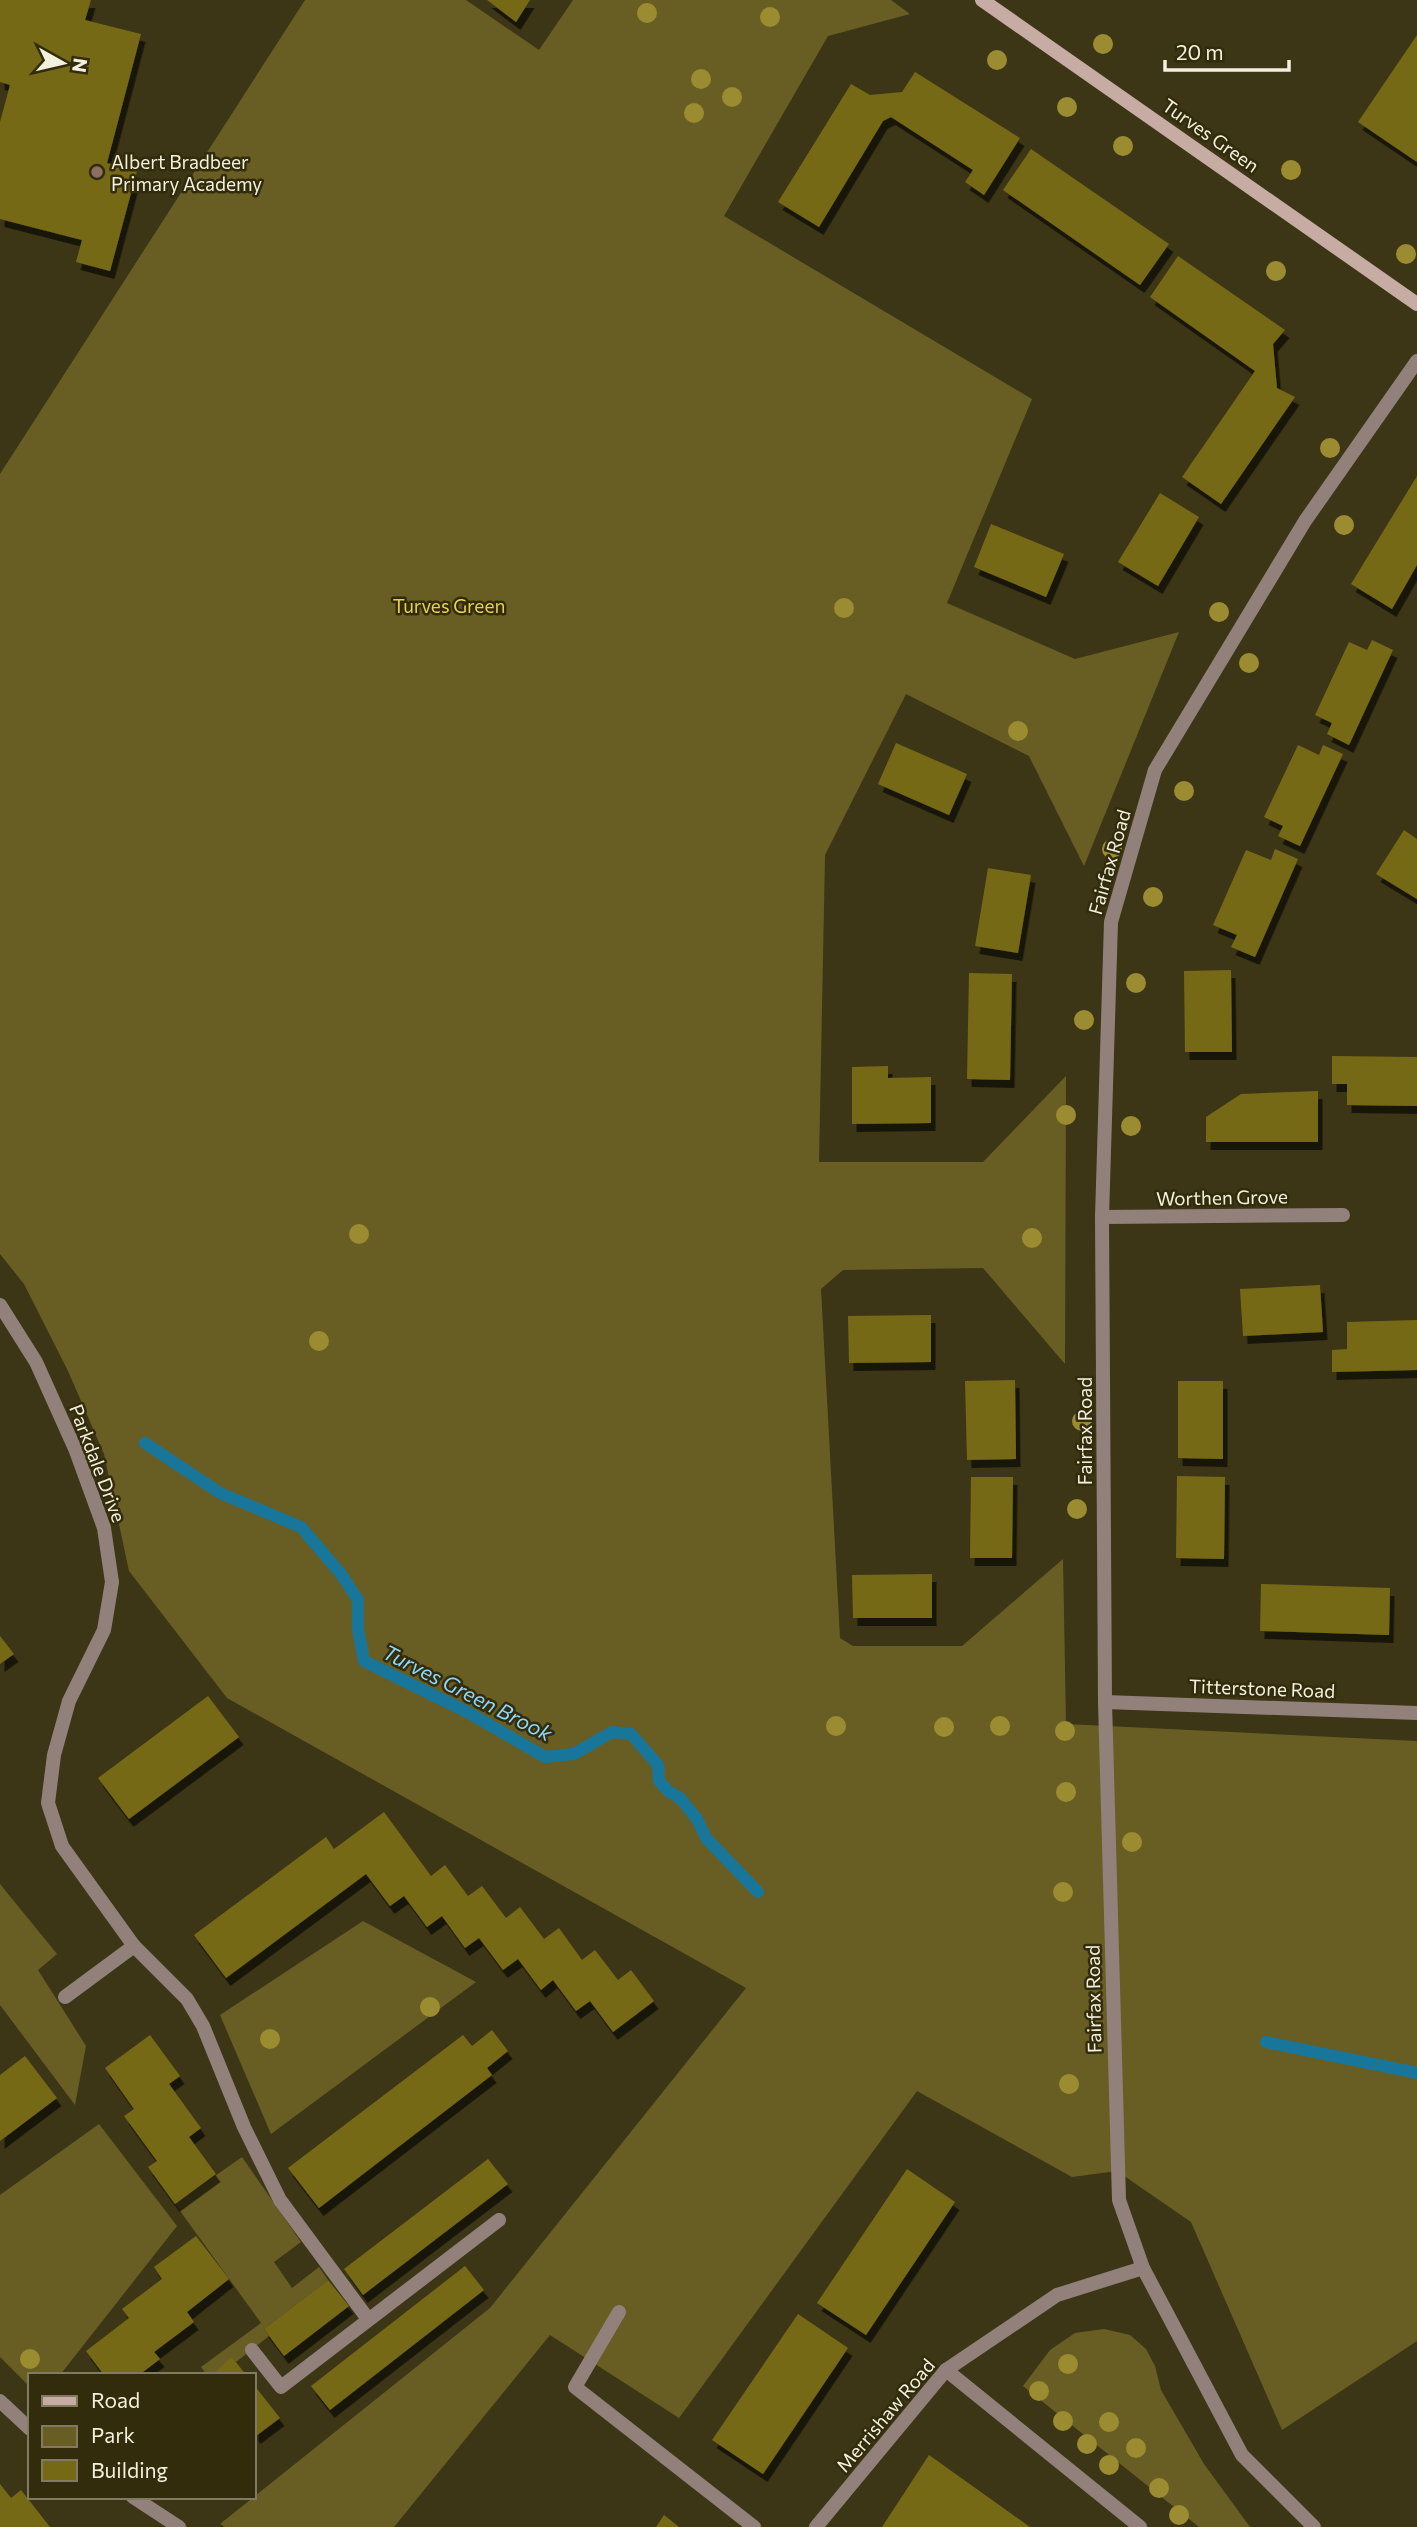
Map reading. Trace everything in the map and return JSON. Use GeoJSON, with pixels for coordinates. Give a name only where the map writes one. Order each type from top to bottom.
{"type":"FeatureCollection","features":[{"type":"Feature","properties":{"kind":"street","name":"Turves Green"},"geometry":{"type":"LineString","coordinates":[[982,0],[1417,304]]}},
{"type":"Feature","properties":{"kind":"street","name":"Fairfax Road"},"geometry":{"type":"LineString","coordinates":[[1314,2527],[1242,2455],[1143,2268],[1119,2200],[1105,1702],[1102,1217],[1111,922],[1155,770],[1305,521],[1417,360]]}},
{"type":"Feature","properties":{"kind":"street","name":"Worthen Grove"},"geometry":{"type":"LineString","coordinates":[[1102,1217],[1343,1215]]}},
{"type":"Feature","properties":{"kind":"street","name":"Parkdale Drive"},"geometry":{"type":"LineString","coordinates":[[0,1305],[36,1363],[76,1451],[104,1528],[112,1582],[104,1630],[69,1701],[54,1755],[48,1802],[62,1846],[134,1946],[187,1999],[203,2026],[244,2127],[280,2200],[368,2319]]}},
{"type":"Feature","properties":{"kind":"street","name":"Titterstone Road"},"geometry":{"type":"LineString","coordinates":[[1105,1702],[1417,1713]]}},
{"type":"Feature","properties":{"kind":"street"},"geometry":{"type":"LineString","coordinates":[[65,1997],[134,1946]]}},
{"type":"Feature","properties":{"kind":"street"},"geometry":{"type":"LineString","coordinates":[[252,2350],[281,2387],[499,2220]]}},
{"type":"Feature","properties":{"kind":"street","name":"Merrishaw Road"},"geometry":{"type":"LineString","coordinates":[[816,2527],[946,2370],[1057,2295],[1143,2268]]}},
{"type":"Feature","properties":{"kind":"street"},"geometry":{"type":"LineString","coordinates":[[619,2312],[575,2387],[754,2527]]}},
{"type":"Feature","properties":{"kind":"street"},"geometry":{"type":"LineString","coordinates":[[946,2370],[1140,2527]]}},
{"type":"Feature","properties":{"kind":"street"},"geometry":{"type":"LineString","coordinates":[[0,2401],[28,2428]]}},
{"type":"Feature","properties":{"kind":"street"},"geometry":{"type":"LineString","coordinates":[[136,2499],[179,2527]]}},
{"type":"Feature","properties":{"kind":"green space","name":"Turves Green"},"geometry":{"type":"Polygon","coordinates":[[[305,0],[466,0],[539,50],[573,0],[891,0],[910,14],[828,36],[724,216],[1032,399],[947,603],[1075,659],[1179,632],[1084,866],[1029,756],[906,694],[825,855],[819,1162],[983,1162],[1066,1076],[1065,1364],[983,1268],[843,1270],[821,1289],[840,1638],[853,1646],[962,1646],[1063,1559],[1066,1724],[1417,1741],[1417,2341],[1282,2430],[1191,2222],[1117,2171],[1072,2177],[917,2091],[679,2418],[550,2335],[394,2527],[225,2527],[220,2524],[251,2499],[256,2499],[256,2495],[490,2308],[746,1988],[227,1698],[129,1571],[104,1454],[68,1371],[24,1284],[0,1254],[0,474],[305,0]]]}},
{"type":"Feature","properties":{"kind":"green space"},"geometry":{"type":"Polygon","coordinates":[[[0,1884],[57,1954],[38,1970],[86,2046],[75,2105],[0,2005],[0,1884]]]}},
{"type":"Feature","properties":{"kind":"green space"},"geometry":{"type":"Polygon","coordinates":[[[363,1921],[476,1982],[271,2134],[220,2015],[363,1921]]]}},
{"type":"Feature","properties":{"kind":"green space"},"geometry":{"type":"Polygon","coordinates":[[[99,2124],[177,2226],[62,2373],[28,2373],[28,2385],[0,2357],[0,2195],[99,2124]]]}},
{"type":"Feature","properties":{"kind":"green space"},"geometry":{"type":"Polygon","coordinates":[[[242,2157],[301,2242],[274,2262],[292,2288],[319,2267],[328,2280],[264,2329],[269,2336],[236,2362],[232,2358],[213,2373],[206,2373],[201,2367],[261,2323],[175,2204],[242,2157]]]}},
{"type":"Feature","properties":{"kind":"green space"},"geometry":{"type":"Polygon","coordinates":[[[1104,2329],[1130,2335],[1146,2349],[1155,2366],[1161,2390],[1204,2464],[1250,2527],[1199,2527],[1023,2386],[1050,2350],[1075,2333],[1104,2329]]]}},
{"type":"Feature","properties":{"kind":"building"},"geometry":{"type":"Polygon","coordinates":[[[0,0],[91,0],[85,20],[141,34],[107,163],[137,171],[110,271],[76,262],[82,240],[0,219],[0,122],[10,85],[0,82],[0,0]]]}},
{"type":"Feature","properties":{"kind":"building"},"geometry":{"type":"Polygon","coordinates":[[[487,0],[530,0],[516,22],[487,0]]]}},
{"type":"Feature","properties":{"kind":"building"},"geometry":{"type":"Polygon","coordinates":[[[1417,35],[1417,162],[1358,122],[1417,35]]]}},
{"type":"Feature","properties":{"kind":"building"},"geometry":{"type":"Polygon","coordinates":[[[915,72],[1020,138],[984,195],[965,182],[973,170],[891,117],[883,121],[819,227],[778,202],[851,84],[870,95],[902,92],[915,72]]]}},
{"type":"Feature","properties":{"kind":"building"},"geometry":{"type":"Polygon","coordinates":[[[1031,149],[1169,244],[1140,285],[1003,190],[1031,149]]]}},
{"type":"Feature","properties":{"kind":"building"},"geometry":{"type":"Polygon","coordinates":[[[1178,256],[1285,330],[1273,344],[1277,388],[1295,397],[1221,504],[1182,477],[1255,371],[1150,297],[1178,256]]]}},
{"type":"Feature","properties":{"kind":"building"},"geometry":{"type":"Polygon","coordinates":[[[1417,476],[1417,565],[1392,609],[1351,584],[1417,476]]]}},
{"type":"Feature","properties":{"kind":"building"},"geometry":{"type":"Polygon","coordinates":[[[1160,493],[1199,517],[1158,586],[1118,562],[1160,493]]]}},
{"type":"Feature","properties":{"kind":"building"},"geometry":{"type":"Polygon","coordinates":[[[991,524],[1064,554],[1046,597],[974,567],[991,524]]]}},
{"type":"Feature","properties":{"kind":"building"},"geometry":{"type":"Polygon","coordinates":[[[1372,640],[1393,650],[1349,745],[1327,734],[1332,723],[1315,715],[1349,642],[1367,650],[1372,640]]]}},
{"type":"Feature","properties":{"kind":"building"},"geometry":{"type":"Polygon","coordinates":[[[896,743],[967,774],[949,815],[878,784],[896,743]]]}},
{"type":"Feature","properties":{"kind":"building"},"geometry":{"type":"Polygon","coordinates":[[[1298,745],[1319,755],[1323,745],[1343,754],[1300,846],[1278,836],[1283,826],[1264,817],[1298,745]]]}},
{"type":"Feature","properties":{"kind":"building"},"geometry":{"type":"Polygon","coordinates":[[[1404,830],[1417,839],[1417,899],[1376,874],[1404,830]]]}},
{"type":"Feature","properties":{"kind":"building"},"geometry":{"type":"Polygon","coordinates":[[[1275,849],[1298,859],[1255,957],[1231,947],[1237,935],[1213,925],[1246,850],[1271,860],[1275,849]]]}},
{"type":"Feature","properties":{"kind":"building"},"geometry":{"type":"Polygon","coordinates":[[[988,868],[1031,875],[1018,953],[975,946],[988,868]]]}},
{"type":"Feature","properties":{"kind":"building"},"geometry":{"type":"Polygon","coordinates":[[[1231,970],[1232,1052],[1185,1052],[1184,971],[1231,970]]]}},
{"type":"Feature","properties":{"kind":"building"},"geometry":{"type":"Polygon","coordinates":[[[969,973],[1012,974],[1010,1080],[967,1079],[969,973]]]}},
{"type":"Feature","properties":{"kind":"building"},"geometry":{"type":"Polygon","coordinates":[[[1332,1056],[1417,1057],[1417,1106],[1347,1105],[1347,1084],[1332,1084],[1332,1056]]]}},
{"type":"Feature","properties":{"kind":"building"},"geometry":{"type":"Polygon","coordinates":[[[888,1066],[888,1078],[931,1077],[931,1123],[852,1124],[852,1067],[888,1066]]]}},
{"type":"Feature","properties":{"kind":"building"},"geometry":{"type":"Polygon","coordinates":[[[1318,1091],[1318,1142],[1206,1142],[1206,1117],[1241,1094],[1318,1091]]]}},
{"type":"Feature","properties":{"kind":"building"},"geometry":{"type":"Polygon","coordinates":[[[1320,1285],[1323,1332],[1243,1336],[1240,1289],[1320,1285]]]}},
{"type":"Feature","properties":{"kind":"building"},"geometry":{"type":"Polygon","coordinates":[[[931,1315],[931,1362],[849,1363],[848,1316],[931,1315]]]}},
{"type":"Feature","properties":{"kind":"building"},"geometry":{"type":"Polygon","coordinates":[[[1417,1320],[1417,1370],[1332,1372],[1332,1350],[1347,1349],[1347,1322],[1417,1320]]]}},
{"type":"Feature","properties":{"kind":"building"},"geometry":{"type":"Polygon","coordinates":[[[1015,1380],[1016,1459],[967,1460],[965,1381],[1015,1380]]]}},
{"type":"Feature","properties":{"kind":"building"},"geometry":{"type":"Polygon","coordinates":[[[1178,1381],[1223,1381],[1223,1459],[1178,1458],[1178,1381]]]}},
{"type":"Feature","properties":{"kind":"building"},"geometry":{"type":"Polygon","coordinates":[[[1177,1476],[1225,1477],[1224,1559],[1176,1558],[1177,1476]]]}},
{"type":"Feature","properties":{"kind":"building"},"geometry":{"type":"Polygon","coordinates":[[[971,1477],[1013,1477],[1012,1558],[970,1558],[971,1477]]]}},
{"type":"Feature","properties":{"kind":"building"},"geometry":{"type":"Polygon","coordinates":[[[932,1574],[932,1618],[853,1618],[852,1575],[932,1574]]]}},
{"type":"Feature","properties":{"kind":"building"},"geometry":{"type":"Polygon","coordinates":[[[1261,1584],[1390,1588],[1389,1635],[1260,1631],[1261,1584]]]}},
{"type":"Feature","properties":{"kind":"building"},"geometry":{"type":"Polygon","coordinates":[[[0,1636],[14,1654],[0,1664],[0,1636]]]}},
{"type":"Feature","properties":{"kind":"building"},"geometry":{"type":"Polygon","coordinates":[[[208,1696],[239,1737],[129,1819],[98,1778],[208,1696]]]}},
{"type":"Feature","properties":{"kind":"building"},"geometry":{"type":"Polygon","coordinates":[[[384,1812],[431,1876],[445,1865],[468,1896],[482,1886],[506,1918],[520,1907],[544,1939],[559,1928],[582,1960],[595,1950],[618,1980],[631,1970],[654,2001],[613,2032],[590,2001],[576,2011],[553,1980],[541,1990],[518,1959],[503,1970],[479,1938],[465,1948],[442,1916],[427,1927],[404,1896],[390,1906],[366,1874],[226,1978],[194,1935],[326,1837],[334,1849],[384,1812]]]}},
{"type":"Feature","properties":{"kind":"building"},"geometry":{"type":"Polygon","coordinates":[[[492,2030],[508,2051],[487,2068],[492,2075],[319,2208],[288,2168],[463,2035],[472,2046],[492,2030]]]}},
{"type":"Feature","properties":{"kind":"building"},"geometry":{"type":"Polygon","coordinates":[[[150,2035],[180,2076],[169,2084],[201,2128],[189,2137],[216,2174],[175,2204],[148,2167],[157,2161],[124,2116],[134,2109],[105,2068],[150,2035]]]}},
{"type":"Feature","properties":{"kind":"building"},"geometry":{"type":"Polygon","coordinates":[[[25,2056],[57,2098],[0,2141],[0,2075],[25,2056]]]}},
{"type":"Feature","properties":{"kind":"building"},"geometry":{"type":"Polygon","coordinates":[[[488,2159],[508,2184],[363,2295],[344,2269],[488,2159]]]}},
{"type":"Feature","properties":{"kind":"building"},"geometry":{"type":"Polygon","coordinates":[[[907,2169],[955,2202],[866,2335],[817,2303],[907,2169]]]}},
{"type":"Feature","properties":{"kind":"building"},"geometry":{"type":"Polygon","coordinates":[[[196,2236],[229,2279],[187,2312],[194,2322],[154,2352],[160,2359],[142,2373],[102,2373],[86,2351],[129,2318],[122,2309],[162,2279],[154,2267],[196,2236]]]}},
{"type":"Feature","properties":{"kind":"building"},"geometry":{"type":"Polygon","coordinates":[[[465,2266],[484,2290],[330,2410],[311,2386],[465,2266]]]}},
{"type":"Feature","properties":{"kind":"building"},"geometry":{"type":"Polygon","coordinates":[[[328,2280],[349,2306],[284,2356],[264,2329],[328,2280]]]}},
{"type":"Feature","properties":{"kind":"building"},"geometry":{"type":"Polygon","coordinates":[[[798,2314],[848,2348],[763,2474],[712,2440],[798,2314]]]}},
{"type":"Feature","properties":{"kind":"building"},"geometry":{"type":"Polygon","coordinates":[[[232,2357],[244,2373],[213,2373],[232,2357]]]}},
{"type":"Feature","properties":{"kind":"building"},"geometry":{"type":"Polygon","coordinates":[[[256,2388],[280,2418],[256,2436],[256,2388]]]}},
{"type":"Feature","properties":{"kind":"building"},"geometry":{"type":"Polygon","coordinates":[[[929,2455],[1030,2527],[882,2527],[929,2455]]]}},
{"type":"Feature","properties":{"kind":"building"},"geometry":{"type":"Polygon","coordinates":[[[0,2484],[11,2498],[21,2490],[50,2527],[0,2527],[0,2484]]]}},
{"type":"Feature","properties":{"kind":"building"},"geometry":{"type":"Polygon","coordinates":[[[664,2515],[679,2527],[656,2527],[664,2515]]]}},
{"type":"Feature","properties":{"kind":"waterway","name":"Turves Green Brook"},"geometry":{"type":"LineString","coordinates":[[145,1443],[220,1493],[301,1527],[341,1574],[358,1600],[358,1629],[364,1661],[469,1713],[545,1757],[574,1754],[612,1732],[631,1734],[658,1765],[659,1781],[668,1791],[680,1798],[697,1819],[706,1838],[758,1892]]}},
{"type":"Feature","properties":{"kind":"waterway","name":"Turves Green Brook"},"geometry":{"type":"LineString","coordinates":[[1266,2042],[1417,2073]]}},
{"type":"Feature","properties":{"kind":"place","name":"Albert Bradbeer Primary Academy"},"geometry":{"type":"Point","coordinates":[97,172]}}]}
